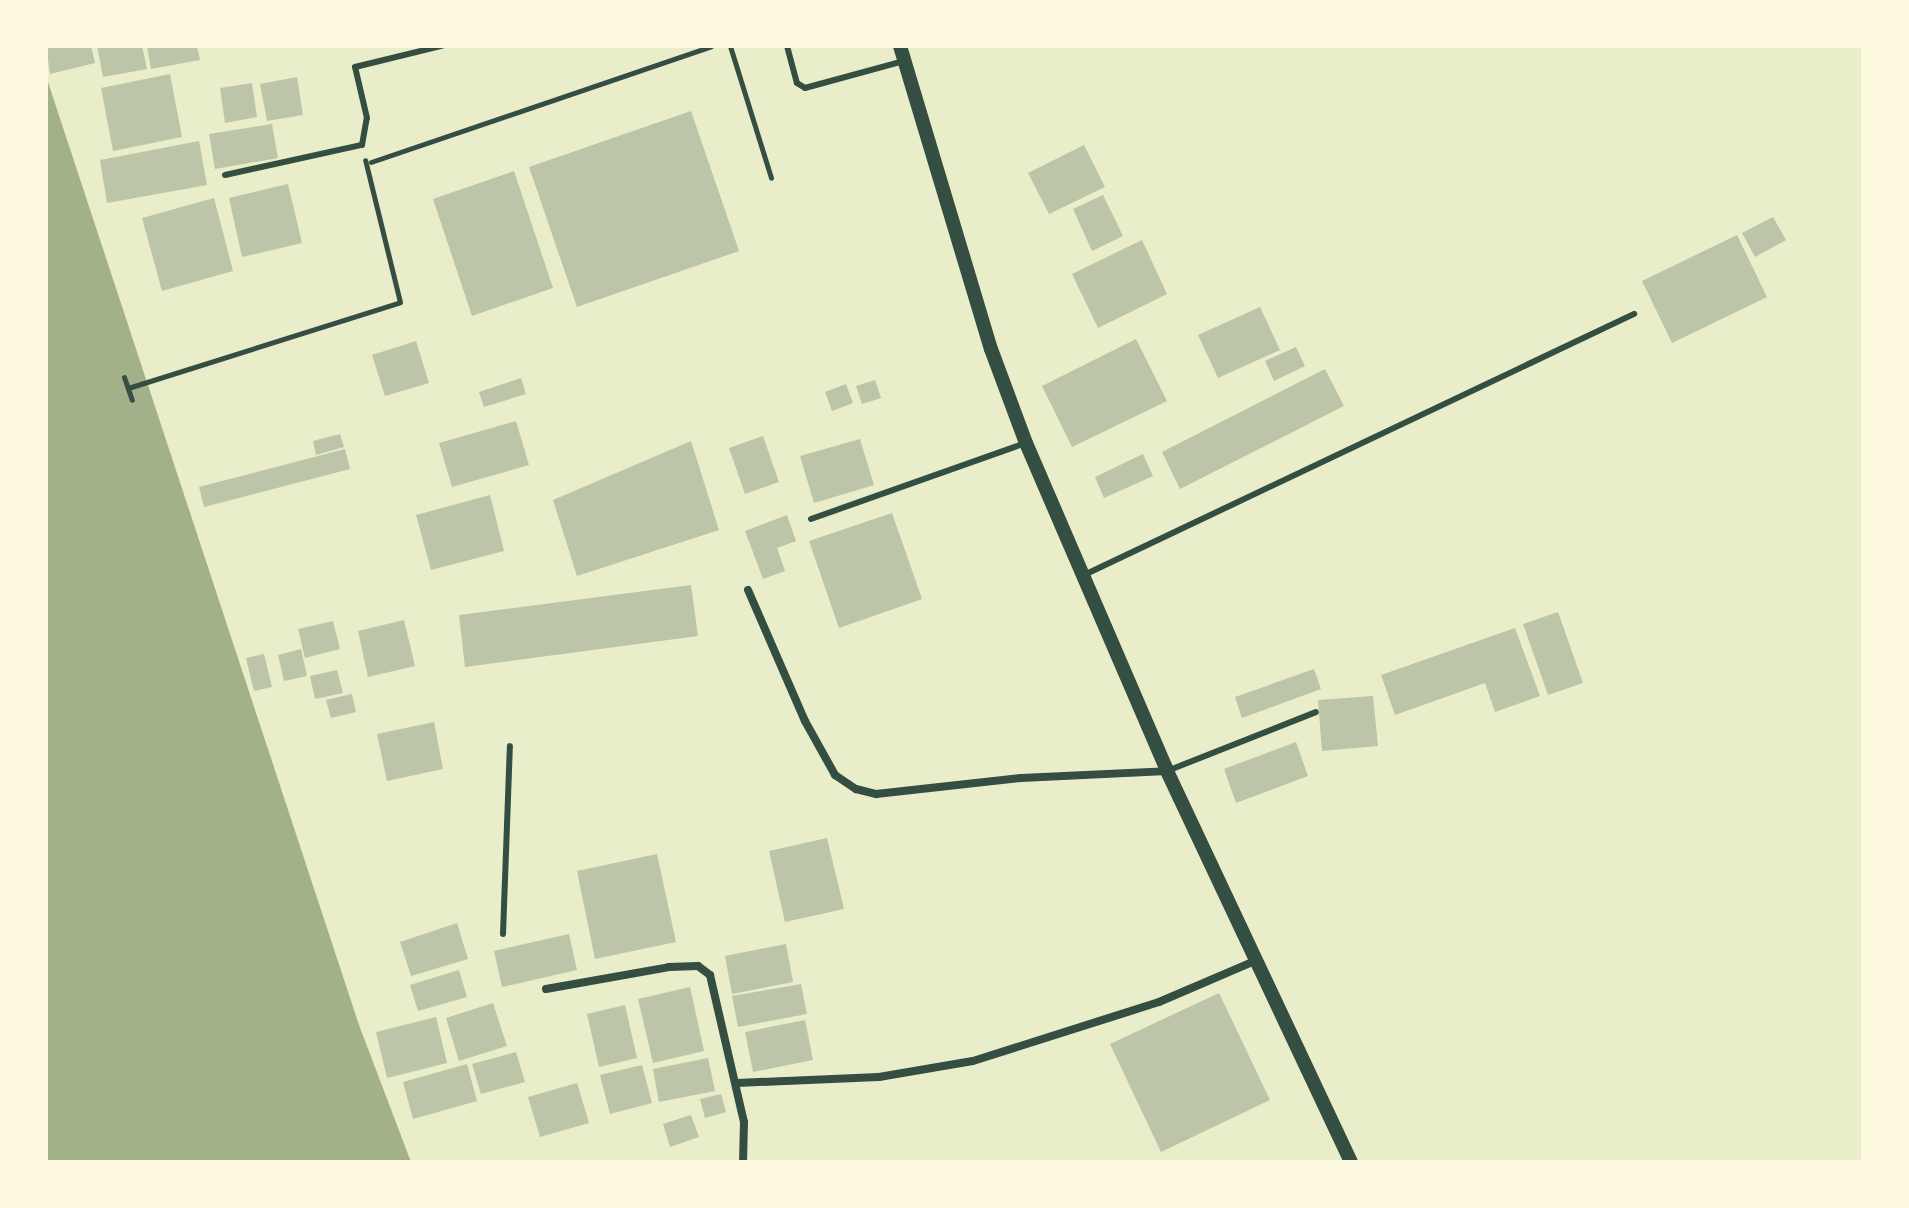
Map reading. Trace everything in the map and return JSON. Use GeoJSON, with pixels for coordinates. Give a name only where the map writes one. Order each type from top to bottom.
{"type":"FeatureCollection","features":[{"type":"Feature","properties":{"kind":"street"},"geometry":{"type":"LineString","coordinates":[[900,46],[991,349],[1080,577],[1167,771],[1351,1162]]}},
{"type":"Feature","properties":{"kind":"street"},"geometry":{"type":"LineString","coordinates":[[748,590],[805,721],[835,775],[856,789],[876,794],[1021,778],[1167,771]]}},
{"type":"Feature","properties":{"kind":"street"},"geometry":{"type":"LineString","coordinates":[[737,1083],[879,1077],[973,1061],[1145,1007],[1258,960]]}},
{"type":"Feature","properties":{"kind":"street"},"geometry":{"type":"LineString","coordinates":[[546,989],[698,966],[710,975],[744,1122],[743,1162]]}},
{"type":"Feature","properties":{"kind":"lane"},"geometry":{"type":"LineString","coordinates":[[225,175],[362,145],[367,118],[355,67],[441,46]]}},
{"type":"Feature","properties":{"kind":"lane"},"geometry":{"type":"LineString","coordinates":[[787,46],[797,83],[805,88],[904,61]]}},
{"type":"Feature","properties":{"kind":"lane"},"geometry":{"type":"LineString","coordinates":[[1080,577],[1634,314]]}},
{"type":"Feature","properties":{"kind":"lane"},"geometry":{"type":"LineString","coordinates":[[811,519],[1026,443]]}},
{"type":"Feature","properties":{"kind":"lane"},"geometry":{"type":"LineString","coordinates":[[1167,771],[1316,712]]}},
{"type":"Feature","properties":{"kind":"lane"},"geometry":{"type":"LineString","coordinates":[[503,934],[510,746]]}},
{"type":"Feature","properties":{"kind":"path"},"geometry":{"type":"LineString","coordinates":[[366,164],[711,46]]}},
{"type":"Feature","properties":{"kind":"path"},"geometry":{"type":"LineString","coordinates":[[730,46],[771,178]]}},
{"type":"Feature","properties":{"kind":"path"},"geometry":{"type":"LineString","coordinates":[[128,388],[400,302],[362,145]]}},
{"type":"Feature","properties":{"kind":"path"},"geometry":{"type":"LineString","coordinates":[[124,377],[132,400]]}},
{"type":"Feature","properties":{"kind":"shaded area"},"geometry":{"type":"Polygon","coordinates":[[[46,76],[359,1025],[411,1162],[46,1162],[46,76]]]}},
{"type":"Feature","properties":{"kind":"building"},"geometry":{"type":"Polygon","coordinates":[[[46,46],[91,46],[95,63],[50,74],[46,46]]]}},
{"type":"Feature","properties":{"kind":"building"},"geometry":{"type":"Polygon","coordinates":[[[97,46],[142,46],[147,69],[103,77],[97,46]]]}},
{"type":"Feature","properties":{"kind":"building"},"geometry":{"type":"Polygon","coordinates":[[[147,46],[197,46],[200,60],[151,69],[147,46]]]}},
{"type":"Feature","properties":{"kind":"building"},"geometry":{"type":"Polygon","coordinates":[[[170,74],[182,137],[113,151],[101,88],[170,74]]]}},
{"type":"Feature","properties":{"kind":"building"},"geometry":{"type":"Polygon","coordinates":[[[297,77],[303,115],[267,121],[260,84],[297,77]]]}},
{"type":"Feature","properties":{"kind":"building"},"geometry":{"type":"Polygon","coordinates":[[[252,83],[257,117],[225,123],[220,88],[252,83]]]}},
{"type":"Feature","properties":{"kind":"building"},"geometry":{"type":"Polygon","coordinates":[[[691,111],[739,251],[577,307],[529,167],[691,111]]]}},
{"type":"Feature","properties":{"kind":"building"},"geometry":{"type":"Polygon","coordinates":[[[272,124],[278,158],[215,169],[209,134],[272,124]]]}},
{"type":"Feature","properties":{"kind":"building"},"geometry":{"type":"Polygon","coordinates":[[[199,141],[207,185],[107,203],[100,160],[199,141]]]}},
{"type":"Feature","properties":{"kind":"building"},"geometry":{"type":"Polygon","coordinates":[[[1084,145],[1105,187],[1049,214],[1028,173],[1084,145]]]}},
{"type":"Feature","properties":{"kind":"building"},"geometry":{"type":"Polygon","coordinates":[[[514,171],[553,288],[472,316],[433,199],[514,171]]]}},
{"type":"Feature","properties":{"kind":"building"},"geometry":{"type":"Polygon","coordinates":[[[288,184],[302,243],[242,257],[229,198],[288,184]]]}},
{"type":"Feature","properties":{"kind":"building"},"geometry":{"type":"Polygon","coordinates":[[[1103,195],[1123,236],[1092,251],[1073,209],[1103,195]]]}},
{"type":"Feature","properties":{"kind":"building"},"geometry":{"type":"Polygon","coordinates":[[[214,198],[233,271],[162,291],[142,218],[214,198]]]}},
{"type":"Feature","properties":{"kind":"building"},"geometry":{"type":"Polygon","coordinates":[[[1773,217],[1786,240],[1755,257],[1742,233],[1773,217]]]}},
{"type":"Feature","properties":{"kind":"building"},"geometry":{"type":"Polygon","coordinates":[[[1737,235],[1767,297],[1672,343],[1642,281],[1737,235]]]}},
{"type":"Feature","properties":{"kind":"building"},"geometry":{"type":"Polygon","coordinates":[[[1142,240],[1167,294],[1098,328],[1072,274],[1142,240]]]}},
{"type":"Feature","properties":{"kind":"building"},"geometry":{"type":"Polygon","coordinates":[[[1260,307],[1280,350],[1218,378],[1198,335],[1260,307]]]}},
{"type":"Feature","properties":{"kind":"building"},"geometry":{"type":"Polygon","coordinates":[[[1136,339],[1167,401],[1072,447],[1042,386],[1136,339]]]}},
{"type":"Feature","properties":{"kind":"building"},"geometry":{"type":"Polygon","coordinates":[[[416,341],[429,383],[385,396],[372,355],[416,341]]]}},
{"type":"Feature","properties":{"kind":"building"},"geometry":{"type":"Polygon","coordinates":[[[1296,347],[1305,366],[1274,381],[1265,361],[1296,347]]]}},
{"type":"Feature","properties":{"kind":"building"},"geometry":{"type":"Polygon","coordinates":[[[1325,369],[1344,406],[1180,489],[1162,452],[1325,369]]]}},
{"type":"Feature","properties":{"kind":"building"},"geometry":{"type":"Polygon","coordinates":[[[521,378],[526,394],[484,407],[479,392],[521,378]]]}},
{"type":"Feature","properties":{"kind":"building"},"geometry":{"type":"Polygon","coordinates":[[[875,380],[881,398],[862,404],[856,386],[875,380]]]}},
{"type":"Feature","properties":{"kind":"building"},"geometry":{"type":"Polygon","coordinates":[[[846,384],[853,403],[832,411],[825,392],[846,384]]]}},
{"type":"Feature","properties":{"kind":"building"},"geometry":{"type":"Polygon","coordinates":[[[516,421],[529,465],[452,487],[439,443],[516,421]]]}},
{"type":"Feature","properties":{"kind":"building"},"geometry":{"type":"Polygon","coordinates":[[[340,434],[344,447],[316,455],[313,441],[340,434]]]}},
{"type":"Feature","properties":{"kind":"building"},"geometry":{"type":"Polygon","coordinates":[[[763,436],[779,482],[745,494],[729,448],[763,436]]]}},
{"type":"Feature","properties":{"kind":"building"},"geometry":{"type":"Polygon","coordinates":[[[860,439],[874,485],[814,503],[800,456],[860,439]]]}},
{"type":"Feature","properties":{"kind":"building"},"geometry":{"type":"Polygon","coordinates":[[[691,441],[719,530],[577,576],[553,500],[691,441]]]}},
{"type":"Feature","properties":{"kind":"building"},"geometry":{"type":"Polygon","coordinates":[[[345,449],[350,469],[204,507],[199,487],[345,449]]]}},
{"type":"Feature","properties":{"kind":"building"},"geometry":{"type":"Polygon","coordinates":[[[1143,454],[1153,476],[1104,498],[1095,477],[1143,454]]]}},
{"type":"Feature","properties":{"kind":"building"},"geometry":{"type":"Polygon","coordinates":[[[490,495],[504,551],[431,570],[416,515],[490,495]]]}},
{"type":"Feature","properties":{"kind":"building"},"geometry":{"type":"Polygon","coordinates":[[[892,513],[922,599],[839,628],[809,541],[892,513]]]}},
{"type":"Feature","properties":{"kind":"building"},"geometry":{"type":"Polygon","coordinates":[[[787,515],[796,541],[777,548],[785,571],[763,579],[745,531],[787,515]]]}},
{"type":"Feature","properties":{"kind":"building"},"geometry":{"type":"Polygon","coordinates":[[[691,585],[698,636],[465,667],[459,615],[691,585]]]}},
{"type":"Feature","properties":{"kind":"building"},"geometry":{"type":"Polygon","coordinates":[[[1558,612],[1583,683],[1548,695],[1523,624],[1558,612]]]}},
{"type":"Feature","properties":{"kind":"building"},"geometry":{"type":"Polygon","coordinates":[[[404,620],[415,666],[368,677],[358,631],[404,620]]]}},
{"type":"Feature","properties":{"kind":"building"},"geometry":{"type":"Polygon","coordinates":[[[333,621],[340,649],[305,658],[298,629],[333,621]]]}},
{"type":"Feature","properties":{"kind":"building"},"geometry":{"type":"Polygon","coordinates":[[[1515,628],[1540,696],[1495,712],[1485,683],[1395,715],[1381,675],[1515,628]]]}},
{"type":"Feature","properties":{"kind":"building"},"geometry":{"type":"Polygon","coordinates":[[[301,649],[307,676],[284,681],[278,655],[301,649]]]}},
{"type":"Feature","properties":{"kind":"building"},"geometry":{"type":"Polygon","coordinates":[[[264,654],[272,687],[254,691],[246,658],[264,654]]]}},
{"type":"Feature","properties":{"kind":"building"},"geometry":{"type":"Polygon","coordinates":[[[1314,669],[1321,689],[1242,718],[1235,697],[1314,669]]]}},
{"type":"Feature","properties":{"kind":"building"},"geometry":{"type":"Polygon","coordinates":[[[337,670],[343,693],[315,699],[310,676],[337,670]]]}},
{"type":"Feature","properties":{"kind":"building"},"geometry":{"type":"Polygon","coordinates":[[[352,694],[356,712],[331,718],[326,700],[352,694]]]}},
{"type":"Feature","properties":{"kind":"building"},"geometry":{"type":"Polygon","coordinates":[[[1373,696],[1378,746],[1322,751],[1318,700],[1373,696]]]}},
{"type":"Feature","properties":{"kind":"building"},"geometry":{"type":"Polygon","coordinates":[[[434,722],[443,769],[387,781],[377,734],[434,722]]]}},
{"type":"Feature","properties":{"kind":"building"},"geometry":{"type":"Polygon","coordinates":[[[1296,742],[1308,776],[1236,803],[1224,769],[1296,742]]]}},
{"type":"Feature","properties":{"kind":"building"},"geometry":{"type":"Polygon","coordinates":[[[827,838],[844,909],[785,922],[769,851],[827,838]]]}},
{"type":"Feature","properties":{"kind":"building"},"geometry":{"type":"Polygon","coordinates":[[[657,854],[676,942],[595,959],[577,871],[657,854]]]}},
{"type":"Feature","properties":{"kind":"building"},"geometry":{"type":"Polygon","coordinates":[[[457,923],[468,959],[411,976],[400,942],[457,923]]]}},
{"type":"Feature","properties":{"kind":"building"},"geometry":{"type":"Polygon","coordinates":[[[569,934],[577,970],[502,987],[494,951],[569,934]]]}},
{"type":"Feature","properties":{"kind":"building"},"geometry":{"type":"Polygon","coordinates":[[[786,944],[793,982],[732,994],[725,956],[786,944]]]}},
{"type":"Feature","properties":{"kind":"building"},"geometry":{"type":"Polygon","coordinates":[[[459,970],[467,997],[418,1011],[410,985],[459,970]]]}},
{"type":"Feature","properties":{"kind":"building"},"geometry":{"type":"Polygon","coordinates":[[[801,984],[807,1014],[738,1027],[732,996],[801,984]]]}},
{"type":"Feature","properties":{"kind":"building"},"geometry":{"type":"Polygon","coordinates":[[[690,987],[704,1051],[653,1063],[638,999],[690,987]]]}},
{"type":"Feature","properties":{"kind":"building"},"geometry":{"type":"Polygon","coordinates":[[[1219,993],[1270,1100],[1161,1152],[1110,1044],[1219,993]]]}},
{"type":"Feature","properties":{"kind":"building"},"geometry":{"type":"Polygon","coordinates":[[[493,1003],[507,1046],[459,1061],[446,1018],[493,1003]]]}},
{"type":"Feature","properties":{"kind":"building"},"geometry":{"type":"Polygon","coordinates":[[[625,1005],[637,1058],[599,1067],[587,1014],[625,1005]]]}},
{"type":"Feature","properties":{"kind":"building"},"geometry":{"type":"Polygon","coordinates":[[[436,1017],[447,1063],[387,1078],[376,1032],[436,1017]]]}},
{"type":"Feature","properties":{"kind":"building"},"geometry":{"type":"Polygon","coordinates":[[[805,1020],[813,1060],[753,1072],[745,1032],[805,1020]]]}},
{"type":"Feature","properties":{"kind":"building"},"geometry":{"type":"Polygon","coordinates":[[[516,1052],[525,1082],[481,1094],[472,1064],[516,1052]]]}},
{"type":"Feature","properties":{"kind":"building"},"geometry":{"type":"Polygon","coordinates":[[[708,1058],[715,1091],[659,1102],[653,1069],[708,1058]]]}},
{"type":"Feature","properties":{"kind":"building"},"geometry":{"type":"Polygon","coordinates":[[[467,1064],[477,1101],[413,1119],[403,1082],[467,1064]]]}},
{"type":"Feature","properties":{"kind":"building"},"geometry":{"type":"Polygon","coordinates":[[[642,1065],[652,1103],[610,1114],[600,1075],[642,1065]]]}},
{"type":"Feature","properties":{"kind":"building"},"geometry":{"type":"Polygon","coordinates":[[[577,1083],[589,1123],[540,1137],[528,1097],[577,1083]]]}},
{"type":"Feature","properties":{"kind":"building"},"geometry":{"type":"Polygon","coordinates":[[[721,1094],[726,1112],[705,1118],[700,1099],[721,1094]]]}},
{"type":"Feature","properties":{"kind":"building"},"geometry":{"type":"Polygon","coordinates":[[[691,1115],[699,1137],[670,1147],[663,1124],[691,1115]]]}}]}
